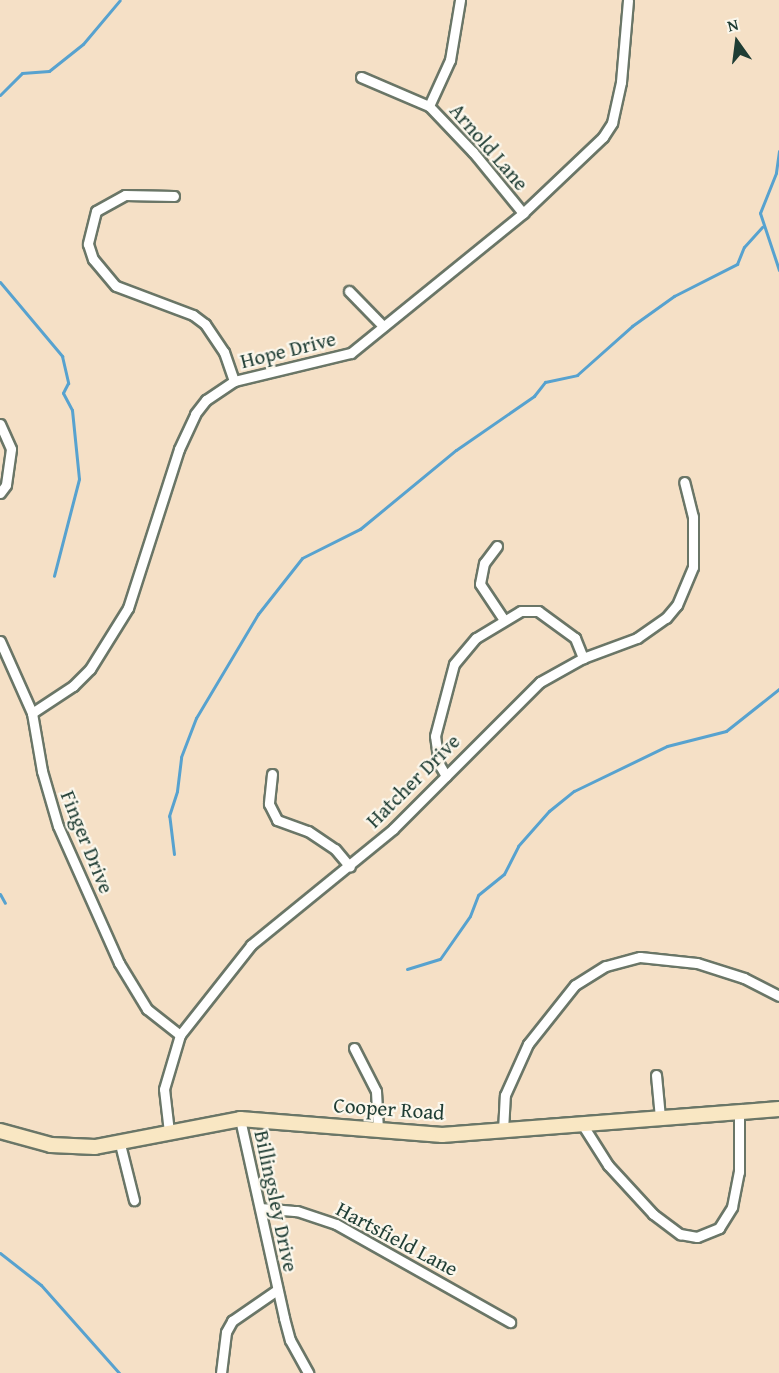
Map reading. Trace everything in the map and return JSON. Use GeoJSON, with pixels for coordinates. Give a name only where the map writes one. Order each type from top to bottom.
{"type":"FeatureCollection","features":[{"type":"Feature","properties":{"kind":"street"},"geometry":{"type":"LineString","coordinates":[[429,106],[450,60],[459,0]]}},
{"type":"Feature","properties":{"kind":"street","name":"Hope Drive"},"geometry":{"type":"LineString","coordinates":[[32,713],[73,686],[103,651],[128,608],[187,428],[206,400],[234,381],[351,353],[523,213],[603,137],[612,123],[621,82],[628,0]]}},
{"type":"Feature","properties":{"kind":"street","name":"Arnold Lane"},"geometry":{"type":"LineString","coordinates":[[361,77],[429,106],[473,152],[523,213]]}},
{"type":"Feature","properties":{"kind":"street"},"geometry":{"type":"LineString","coordinates":[[174,196],[124,195],[96,211],[88,244],[93,259],[116,286],[193,315],[205,324],[224,352],[234,381]]}},
{"type":"Feature","properties":{"kind":"street"},"geometry":{"type":"LineString","coordinates":[[349,291],[382,326]]}},
{"type":"Feature","properties":{"kind":"street"},"geometry":{"type":"LineString","coordinates":[[0,424],[11,449],[6,484],[0,493]]}},
{"type":"Feature","properties":{"kind":"street","name":"Hatcher Drive"},"geometry":{"type":"LineString","coordinates":[[169,1132],[164,1089],[180,1035],[257,939],[350,867],[540,682],[583,658],[613,649],[653,628],[677,605],[693,567],[693,517],[684,482]]}},
{"type":"Feature","properties":{"kind":"street"},"geometry":{"type":"LineString","coordinates":[[497,546],[484,563],[480,584],[504,620]]}},
{"type":"Feature","properties":{"kind":"street"},"geometry":{"type":"LineString","coordinates":[[446,776],[439,764],[435,736],[454,664],[476,638],[520,611],[538,611],[575,638],[583,658]]}},
{"type":"Feature","properties":{"kind":"street","name":"Finger Drive"},"geometry":{"type":"LineString","coordinates":[[0,641],[32,713],[42,771],[58,826],[119,963],[147,1009],[180,1035]]}},
{"type":"Feature","properties":{"kind":"street"},"geometry":{"type":"LineString","coordinates":[[272,774],[269,804],[277,820],[308,831],[335,849],[350,867]]}},
{"type":"Feature","properties":{"kind":"street"},"geometry":{"type":"LineString","coordinates":[[503,1131],[505,1095],[528,1044],[575,985],[606,966],[640,957],[697,963],[744,978],[779,996]]}},
{"type":"Feature","properties":{"kind":"street"},"geometry":{"type":"LineString","coordinates":[[354,1048],[376,1091],[380,1109],[378,1131]]}},
{"type":"Feature","properties":{"kind":"street"},"geometry":{"type":"LineString","coordinates":[[656,1075],[660,1117]]}},
{"type":"Feature","properties":{"kind":"street","name":"Cooper Road"},"geometry":{"type":"LineString","coordinates":[[0,1131],[51,1145],[120,1144],[240,1119],[442,1135],[779,1108]]}},
{"type":"Feature","properties":{"kind":"street"},"geometry":{"type":"LineString","coordinates":[[582,1124],[608,1166],[653,1214],[680,1234],[697,1237],[719,1228],[732,1207],[739,1172],[739,1111]]}},
{"type":"Feature","properties":{"kind":"street","name":"Billingsley Drive"},"geometry":{"type":"LineString","coordinates":[[240,1119],[290,1340],[308,1373]]}},
{"type":"Feature","properties":{"kind":"street"},"geometry":{"type":"LineString","coordinates":[[120,1144],[135,1200]]}},
{"type":"Feature","properties":{"kind":"street","name":"Hartsfield Lane"},"geometry":{"type":"LineString","coordinates":[[261,1208],[297,1211],[336,1224],[510,1322]]}},
{"type":"Feature","properties":{"kind":"street","name":"Billingsley Drive"},"geometry":{"type":"LineString","coordinates":[[221,1373],[226,1332],[232,1321],[277,1290]]}},
{"type":"Feature","properties":{"kind":"waterway"},"geometry":{"type":"LineString","coordinates":[[0,95],[22,73],[49,71],[83,44],[120,0]]}},
{"type":"Feature","properties":{"kind":"waterway"},"geometry":{"type":"LineString","coordinates":[[779,151],[776,173],[760,213],[779,270]]}},
{"type":"Feature","properties":{"kind":"waterway"},"geometry":{"type":"LineString","coordinates":[[174,854],[169,816],[177,791],[181,757],[196,718],[258,614],[302,558],[360,529],[456,450],[534,396],[545,382],[577,375],[632,326],[674,296],[737,264],[744,247],[762,227]]}},
{"type":"Feature","properties":{"kind":"waterway"},"geometry":{"type":"LineString","coordinates":[[0,282],[62,356],[68,383],[63,393],[72,410],[79,479],[54,576]]}},
{"type":"Feature","properties":{"kind":"waterway"},"geometry":{"type":"LineString","coordinates":[[407,969],[440,959],[470,916],[478,895],[504,874],[518,846],[549,811],[574,791],[667,746],[726,731],[779,689]]}},
{"type":"Feature","properties":{"kind":"waterway"},"geometry":{"type":"LineString","coordinates":[[0,894],[5,903]]}},
{"type":"Feature","properties":{"kind":"waterway"},"geometry":{"type":"LineString","coordinates":[[0,1253],[41,1285],[119,1373]]}}]}
